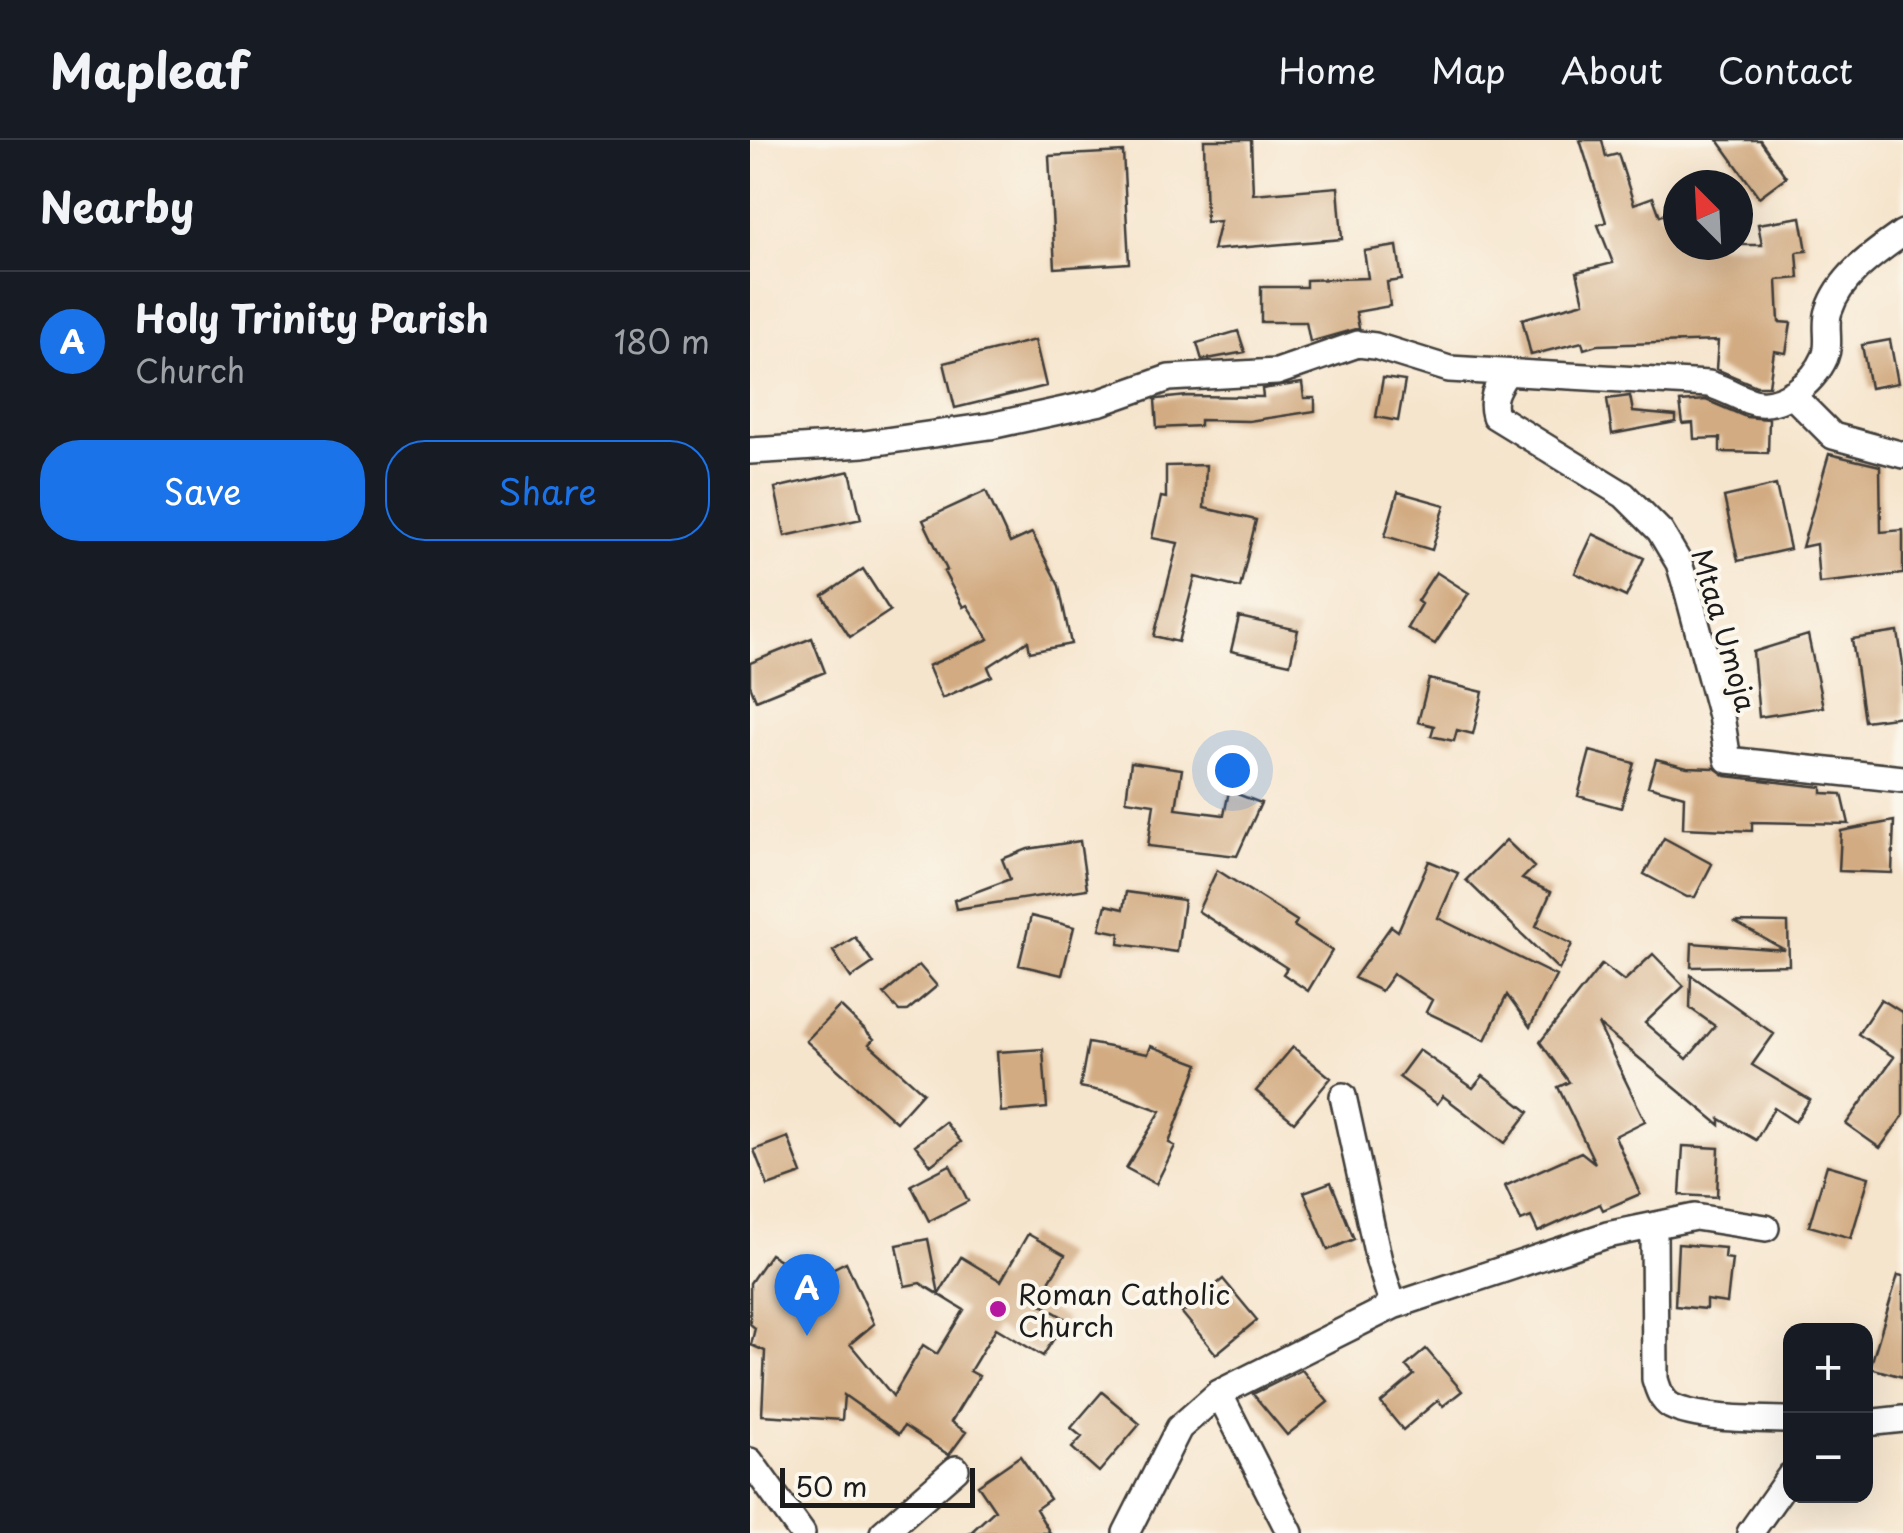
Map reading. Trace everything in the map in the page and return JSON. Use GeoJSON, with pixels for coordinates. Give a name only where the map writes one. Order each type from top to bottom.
{"type":"FeatureCollection","features":[{"type":"Feature","properties":{"kind":"street"},"geometry":{"type":"LineString","coordinates":[[750,451],[864,444],[990,426],[1101,402],[1169,378],[1276,372],[1358,344],[1448,370],[1710,384],[1759,404],[1772,405],[1806,385],[1827,354],[1828,313],[1841,288],[1868,258],[1903,233]]}},
{"type":"Feature","properties":{"kind":"street","name":"Mtaa Umoja"},"geometry":{"type":"LineString","coordinates":[[1506,375],[1494,392],[1495,416],[1624,495],[1660,531],[1679,562],[1721,716],[1728,760],[1903,780]]}},
{"type":"Feature","properties":{"kind":"street"},"geometry":{"type":"LineString","coordinates":[[1792,394],[1833,436],[1903,456]]}},
{"type":"Feature","properties":{"kind":"street"},"geometry":{"type":"LineString","coordinates":[[1342,1096],[1393,1306]]}},
{"type":"Feature","properties":{"kind":"street"},"geometry":{"type":"LineString","coordinates":[[1126,1533],[1179,1428],[1219,1393],[1393,1306],[1606,1235],[1694,1217],[1766,1228]]}},
{"type":"Feature","properties":{"kind":"street"},"geometry":{"type":"LineString","coordinates":[[1654,1226],[1655,1379],[1660,1395],[1670,1405],[1699,1413],[1783,1419]]}},
{"type":"Feature","properties":{"kind":"street"},"geometry":{"type":"LineString","coordinates":[[1219,1393],[1290,1533]]}},
{"type":"Feature","properties":{"kind":"street"},"geometry":{"type":"LineString","coordinates":[[1873,1422],[1903,1419]]}},
{"type":"Feature","properties":{"kind":"street"},"geometry":{"type":"LineString","coordinates":[[750,1460],[802,1533]]}},
{"type":"Feature","properties":{"kind":"street"},"geometry":{"type":"LineString","coordinates":[[884,1533],[956,1469]]}},
{"type":"Feature","properties":{"kind":"street"},"geometry":{"type":"LineString","coordinates":[[1750,1533],[1783,1486]]}},
{"type":"Feature","properties":{"kind":"building"},"geometry":{"type":"Polygon","coordinates":[[[1204,140],[1251,140],[1253,194],[1338,187],[1342,239],[1213,250],[1220,221],[1206,222],[1204,140]]]}},
{"type":"Feature","properties":{"kind":"building"},"geometry":{"type":"Polygon","coordinates":[[[1580,140],[1602,140],[1606,157],[1618,154],[1634,204],[1653,197],[1660,216],[1663,215],[1663,260],[1753,260],[1753,245],[1762,245],[1758,224],[1801,217],[1807,251],[1797,252],[1799,278],[1777,280],[1779,322],[1791,323],[1786,353],[1774,351],[1769,386],[1756,386],[1716,369],[1718,341],[1597,345],[1584,349],[1582,342],[1531,355],[1522,319],[1584,302],[1577,272],[1613,263],[1598,225],[1606,222],[1580,140]]]}},
{"type":"Feature","properties":{"kind":"building"},"geometry":{"type":"Polygon","coordinates":[[[1718,140],[1760,140],[1786,177],[1759,197],[1753,189],[1753,170],[1740,170],[1718,140]]]}},
{"type":"Feature","properties":{"kind":"building"},"geometry":{"type":"Polygon","coordinates":[[[1123,152],[1129,263],[1055,268],[1049,156],[1123,152]]]}},
{"type":"Feature","properties":{"kind":"building"},"geometry":{"type":"Polygon","coordinates":[[[1397,246],[1402,280],[1387,282],[1390,306],[1356,312],[1359,328],[1310,342],[1306,322],[1261,322],[1261,287],[1306,287],[1306,280],[1368,278],[1364,251],[1397,246]]]}},
{"type":"Feature","properties":{"kind":"building"},"geometry":{"type":"Polygon","coordinates":[[[1238,331],[1245,352],[1202,360],[1197,343],[1238,331]]]}},
{"type":"Feature","properties":{"kind":"building"},"geometry":{"type":"Polygon","coordinates":[[[1035,340],[1046,386],[955,408],[944,363],[1035,340]]]}},
{"type":"Feature","properties":{"kind":"building"},"geometry":{"type":"Polygon","coordinates":[[[1890,340],[1898,383],[1870,388],[1862,345],[1890,340]]]}},
{"type":"Feature","properties":{"kind":"building"},"geometry":{"type":"Polygon","coordinates":[[[1383,378],[1405,381],[1398,421],[1376,417],[1383,378]]]}},
{"type":"Feature","properties":{"kind":"building"},"geometry":{"type":"Polygon","coordinates":[[[1302,383],[1304,398],[1315,398],[1315,411],[1249,421],[1200,420],[1200,426],[1157,428],[1158,399],[1263,397],[1262,389],[1302,383]]]}},
{"type":"Feature","properties":{"kind":"building"},"geometry":{"type":"Polygon","coordinates":[[[1630,396],[1633,412],[1676,416],[1676,422],[1612,434],[1607,399],[1630,396]]]}},
{"type":"Feature","properties":{"kind":"building"},"geometry":{"type":"Polygon","coordinates":[[[1706,400],[1746,417],[1769,419],[1768,453],[1720,452],[1720,438],[1694,439],[1693,423],[1683,424],[1680,402],[1706,400]]]}},
{"type":"Feature","properties":{"kind":"building"},"geometry":{"type":"Polygon","coordinates":[[[1829,454],[1880,466],[1881,532],[1903,530],[1903,574],[1819,583],[1816,544],[1802,547],[1829,454]]]}},
{"type":"Feature","properties":{"kind":"building"},"geometry":{"type":"Polygon","coordinates":[[[1206,465],[1204,508],[1256,520],[1240,588],[1195,577],[1178,642],[1154,636],[1178,543],[1152,538],[1161,497],[1166,498],[1166,466],[1206,465]]]}},
{"type":"Feature","properties":{"kind":"building"},"geometry":{"type":"Polygon","coordinates":[[[850,471],[861,519],[785,536],[775,488],[850,471]]]}},
{"type":"Feature","properties":{"kind":"building"},"geometry":{"type":"Polygon","coordinates":[[[1776,485],[1790,549],[1738,561],[1724,497],[1776,485]]]}},
{"type":"Feature","properties":{"kind":"building"},"geometry":{"type":"Polygon","coordinates":[[[986,491],[1010,543],[1032,533],[1059,586],[1071,644],[1030,652],[1028,641],[988,667],[992,676],[942,698],[928,666],[989,639],[967,605],[963,607],[923,520],[986,491]]]}},
{"type":"Feature","properties":{"kind":"building"},"geometry":{"type":"Polygon","coordinates":[[[1398,492],[1445,505],[1432,550],[1385,536],[1398,492]]]}},
{"type":"Feature","properties":{"kind":"building"},"geometry":{"type":"Polygon","coordinates":[[[1593,534],[1644,558],[1626,597],[1575,573],[1593,534]]]}},
{"type":"Feature","properties":{"kind":"building"},"geometry":{"type":"Polygon","coordinates":[[[863,569],[890,611],[850,637],[823,596],[863,569]]]}},
{"type":"Feature","properties":{"kind":"building"},"geometry":{"type":"Polygon","coordinates":[[[1436,572],[1469,593],[1435,644],[1407,628],[1421,604],[1417,601],[1436,572]]]}},
{"type":"Feature","properties":{"kind":"building"},"geometry":{"type":"Polygon","coordinates":[[[1239,617],[1298,630],[1290,664],[1231,651],[1239,617]]]}},
{"type":"Feature","properties":{"kind":"building"},"geometry":{"type":"Polygon","coordinates":[[[1898,632],[1903,664],[1903,716],[1864,721],[1852,639],[1898,632]]]}},
{"type":"Feature","properties":{"kind":"building"},"geometry":{"type":"Polygon","coordinates":[[[1808,635],[1823,707],[1759,717],[1753,652],[1808,635]]]}},
{"type":"Feature","properties":{"kind":"building"},"geometry":{"type":"Polygon","coordinates":[[[812,638],[825,672],[756,700],[750,685],[750,663],[812,638]]]}},
{"type":"Feature","properties":{"kind":"building"},"geometry":{"type":"Polygon","coordinates":[[[1429,679],[1483,692],[1473,734],[1457,730],[1454,741],[1431,736],[1434,726],[1418,722],[1429,679]]]}},
{"type":"Feature","properties":{"kind":"building"},"geometry":{"type":"Polygon","coordinates":[[[1590,751],[1634,763],[1621,808],[1578,796],[1590,751]]]}},
{"type":"Feature","properties":{"kind":"building"},"geometry":{"type":"Polygon","coordinates":[[[1656,759],[1687,767],[1715,768],[1726,776],[1822,787],[1822,793],[1842,794],[1849,824],[1752,822],[1752,831],[1683,828],[1684,796],[1648,786],[1656,759]]]}},
{"type":"Feature","properties":{"kind":"building"},"geometry":{"type":"Polygon","coordinates":[[[1131,762],[1182,769],[1176,809],[1224,815],[1229,791],[1261,803],[1237,856],[1148,846],[1154,804],[1126,800],[1131,762]]]}},
{"type":"Feature","properties":{"kind":"building"},"geometry":{"type":"Polygon","coordinates":[[[1894,821],[1892,873],[1839,871],[1841,831],[1894,821]]]}},
{"type":"Feature","properties":{"kind":"building"},"geometry":{"type":"Polygon","coordinates":[[[1664,838],[1712,864],[1695,897],[1687,897],[1644,874],[1664,838]]]}},
{"type":"Feature","properties":{"kind":"building"},"geometry":{"type":"Polygon","coordinates":[[[1506,840],[1534,867],[1522,879],[1551,892],[1536,926],[1572,944],[1559,970],[1466,880],[1506,840]]]}},
{"type":"Feature","properties":{"kind":"building"},"geometry":{"type":"Polygon","coordinates":[[[1080,841],[1087,889],[956,909],[954,900],[1010,879],[1002,859],[1028,849],[1080,841]]]}},
{"type":"Feature","properties":{"kind":"building"},"geometry":{"type":"Polygon","coordinates":[[[1429,861],[1458,873],[1438,918],[1556,976],[1530,1027],[1507,995],[1485,1040],[1426,1012],[1432,1000],[1393,974],[1381,991],[1354,978],[1391,926],[1398,931],[1429,861]]]}},
{"type":"Feature","properties":{"kind":"building"},"geometry":{"type":"Polygon","coordinates":[[[1217,870],[1297,921],[1294,926],[1332,951],[1308,991],[1283,974],[1287,968],[1198,911],[1217,870]]]}},
{"type":"Feature","properties":{"kind":"building"},"geometry":{"type":"Polygon","coordinates":[[[1126,892],[1184,900],[1177,952],[1119,944],[1120,933],[1100,929],[1106,905],[1123,909],[1126,892]]]}},
{"type":"Feature","properties":{"kind":"building"},"geometry":{"type":"Polygon","coordinates":[[[1031,916],[1074,927],[1062,975],[1019,965],[1031,916]]]}},
{"type":"Feature","properties":{"kind":"building"},"geometry":{"type":"Polygon","coordinates":[[[1734,922],[1788,923],[1789,965],[1691,967],[1692,943],[1785,950],[1734,922]]]}},
{"type":"Feature","properties":{"kind":"building"},"geometry":{"type":"Polygon","coordinates":[[[855,937],[873,963],[851,978],[833,951],[855,937]]]}},
{"type":"Feature","properties":{"kind":"building"},"geometry":{"type":"Polygon","coordinates":[[[1653,954],[1684,986],[1645,1023],[1687,1059],[1715,1026],[1690,1008],[1691,975],[1774,1034],[1752,1065],[1810,1100],[1795,1122],[1774,1108],[1756,1140],[1720,1119],[1720,1125],[1598,1024],[1645,1121],[1615,1136],[1640,1194],[1603,1210],[1600,1204],[1538,1232],[1531,1217],[1521,1221],[1505,1186],[1581,1152],[1595,1163],[1558,1087],[1569,1082],[1540,1042],[1602,964],[1624,981],[1653,954]]]}},
{"type":"Feature","properties":{"kind":"building"},"geometry":{"type":"Polygon","coordinates":[[[919,965],[937,986],[907,1011],[899,1011],[884,994],[919,965]]]}},
{"type":"Feature","properties":{"kind":"building"},"geometry":{"type":"Polygon","coordinates":[[[1881,999],[1903,1013],[1903,1116],[1880,1148],[1846,1124],[1894,1057],[1858,1034],[1881,999]]]}},
{"type":"Feature","properties":{"kind":"building"},"geometry":{"type":"Polygon","coordinates":[[[840,1006],[874,1039],[869,1044],[923,1092],[896,1122],[806,1041],[840,1006]]]}},
{"type":"Feature","properties":{"kind":"building"},"geometry":{"type":"Polygon","coordinates":[[[1088,1043],[1148,1054],[1151,1046],[1199,1064],[1169,1143],[1175,1146],[1156,1184],[1126,1168],[1161,1111],[1115,1094],[1080,1087],[1088,1043]]]}},
{"type":"Feature","properties":{"kind":"building"},"geometry":{"type":"Polygon","coordinates":[[[1293,1047],[1331,1078],[1294,1122],[1256,1091],[1293,1047]]]}},
{"type":"Feature","properties":{"kind":"building"},"geometry":{"type":"Polygon","coordinates":[[[1043,1049],[1047,1108],[1001,1112],[997,1052],[1043,1049]]]}},
{"type":"Feature","properties":{"kind":"building"},"geometry":{"type":"Polygon","coordinates":[[[1419,1050],[1473,1088],[1483,1076],[1529,1112],[1505,1143],[1443,1096],[1437,1104],[1399,1077],[1419,1050]]]}},
{"type":"Feature","properties":{"kind":"building"},"geometry":{"type":"Polygon","coordinates":[[[945,1122],[961,1142],[931,1165],[915,1145],[945,1122]]]}},
{"type":"Feature","properties":{"kind":"building"},"geometry":{"type":"Polygon","coordinates":[[[788,1137],[802,1174],[768,1186],[754,1150],[788,1137]]]}},
{"type":"Feature","properties":{"kind":"building"},"geometry":{"type":"Polygon","coordinates":[[[1683,1146],[1719,1148],[1717,1197],[1680,1195],[1683,1146]]]}},
{"type":"Feature","properties":{"kind":"building"},"geometry":{"type":"Polygon","coordinates":[[[950,1165],[968,1201],[929,1221],[911,1185],[950,1165]]]}},
{"type":"Feature","properties":{"kind":"building"},"geometry":{"type":"Polygon","coordinates":[[[1827,1165],[1869,1177],[1851,1238],[1809,1226],[1827,1165]]]}},
{"type":"Feature","properties":{"kind":"building"},"geometry":{"type":"Polygon","coordinates":[[[1331,1182],[1354,1239],[1328,1250],[1304,1192],[1331,1182]]]}},
{"type":"Feature","properties":{"kind":"building"},"geometry":{"type":"Polygon","coordinates":[[[1028,1234],[1065,1255],[1037,1302],[1066,1319],[1043,1356],[996,1328],[970,1371],[979,1376],[951,1422],[966,1432],[949,1455],[904,1426],[899,1434],[844,1395],[842,1420],[762,1415],[765,1351],[751,1345],[755,1328],[750,1324],[750,1283],[770,1254],[800,1272],[811,1263],[816,1277],[846,1262],[874,1324],[850,1344],[893,1396],[923,1345],[937,1354],[964,1310],[920,1283],[905,1286],[897,1245],[928,1239],[939,1294],[961,1257],[1001,1281],[1028,1234]]]}},
{"type":"Feature","properties":{"kind":"building"},"geometry":{"type":"Polygon","coordinates":[[[1678,1244],[1725,1248],[1724,1258],[1732,1259],[1727,1303],[1706,1300],[1706,1309],[1675,1306],[1678,1244]]]}},
{"type":"Feature","properties":{"kind":"building"},"geometry":{"type":"Polygon","coordinates":[[[1898,1275],[1903,1276],[1903,1377],[1873,1369],[1898,1275]]]}},
{"type":"Feature","properties":{"kind":"building"},"geometry":{"type":"Polygon","coordinates":[[[1223,1279],[1257,1320],[1216,1354],[1182,1313],[1223,1279]]]}},
{"type":"Feature","properties":{"kind":"building"},"geometry":{"type":"Polygon","coordinates":[[[1426,1349],[1462,1391],[1443,1406],[1438,1400],[1403,1430],[1381,1403],[1414,1375],[1406,1366],[1426,1349]]]}},
{"type":"Feature","properties":{"kind":"building"},"geometry":{"type":"Polygon","coordinates":[[[1302,1370],[1328,1402],[1287,1435],[1253,1394],[1302,1370]]]}},
{"type":"Feature","properties":{"kind":"building"},"geometry":{"type":"Polygon","coordinates":[[[1102,1392],[1140,1424],[1099,1472],[1072,1448],[1082,1437],[1071,1428],[1102,1392]]]}},
{"type":"Feature","properties":{"kind":"building"},"geometry":{"type":"Polygon","coordinates":[[[1020,1456],[1050,1499],[1036,1509],[1050,1533],[970,1533],[995,1510],[978,1485],[1020,1456]]]}},
{"type":"Feature","properties":{"kind":"place","name":"Roman Catholic Church"},"geometry":{"type":"Point","coordinates":[998,1309]}},
{"type":"Feature","properties":{"kind":"place","name":"Holy Trinity Parish"},"geometry":{"type":"Point","coordinates":[807,1336]}}]}
